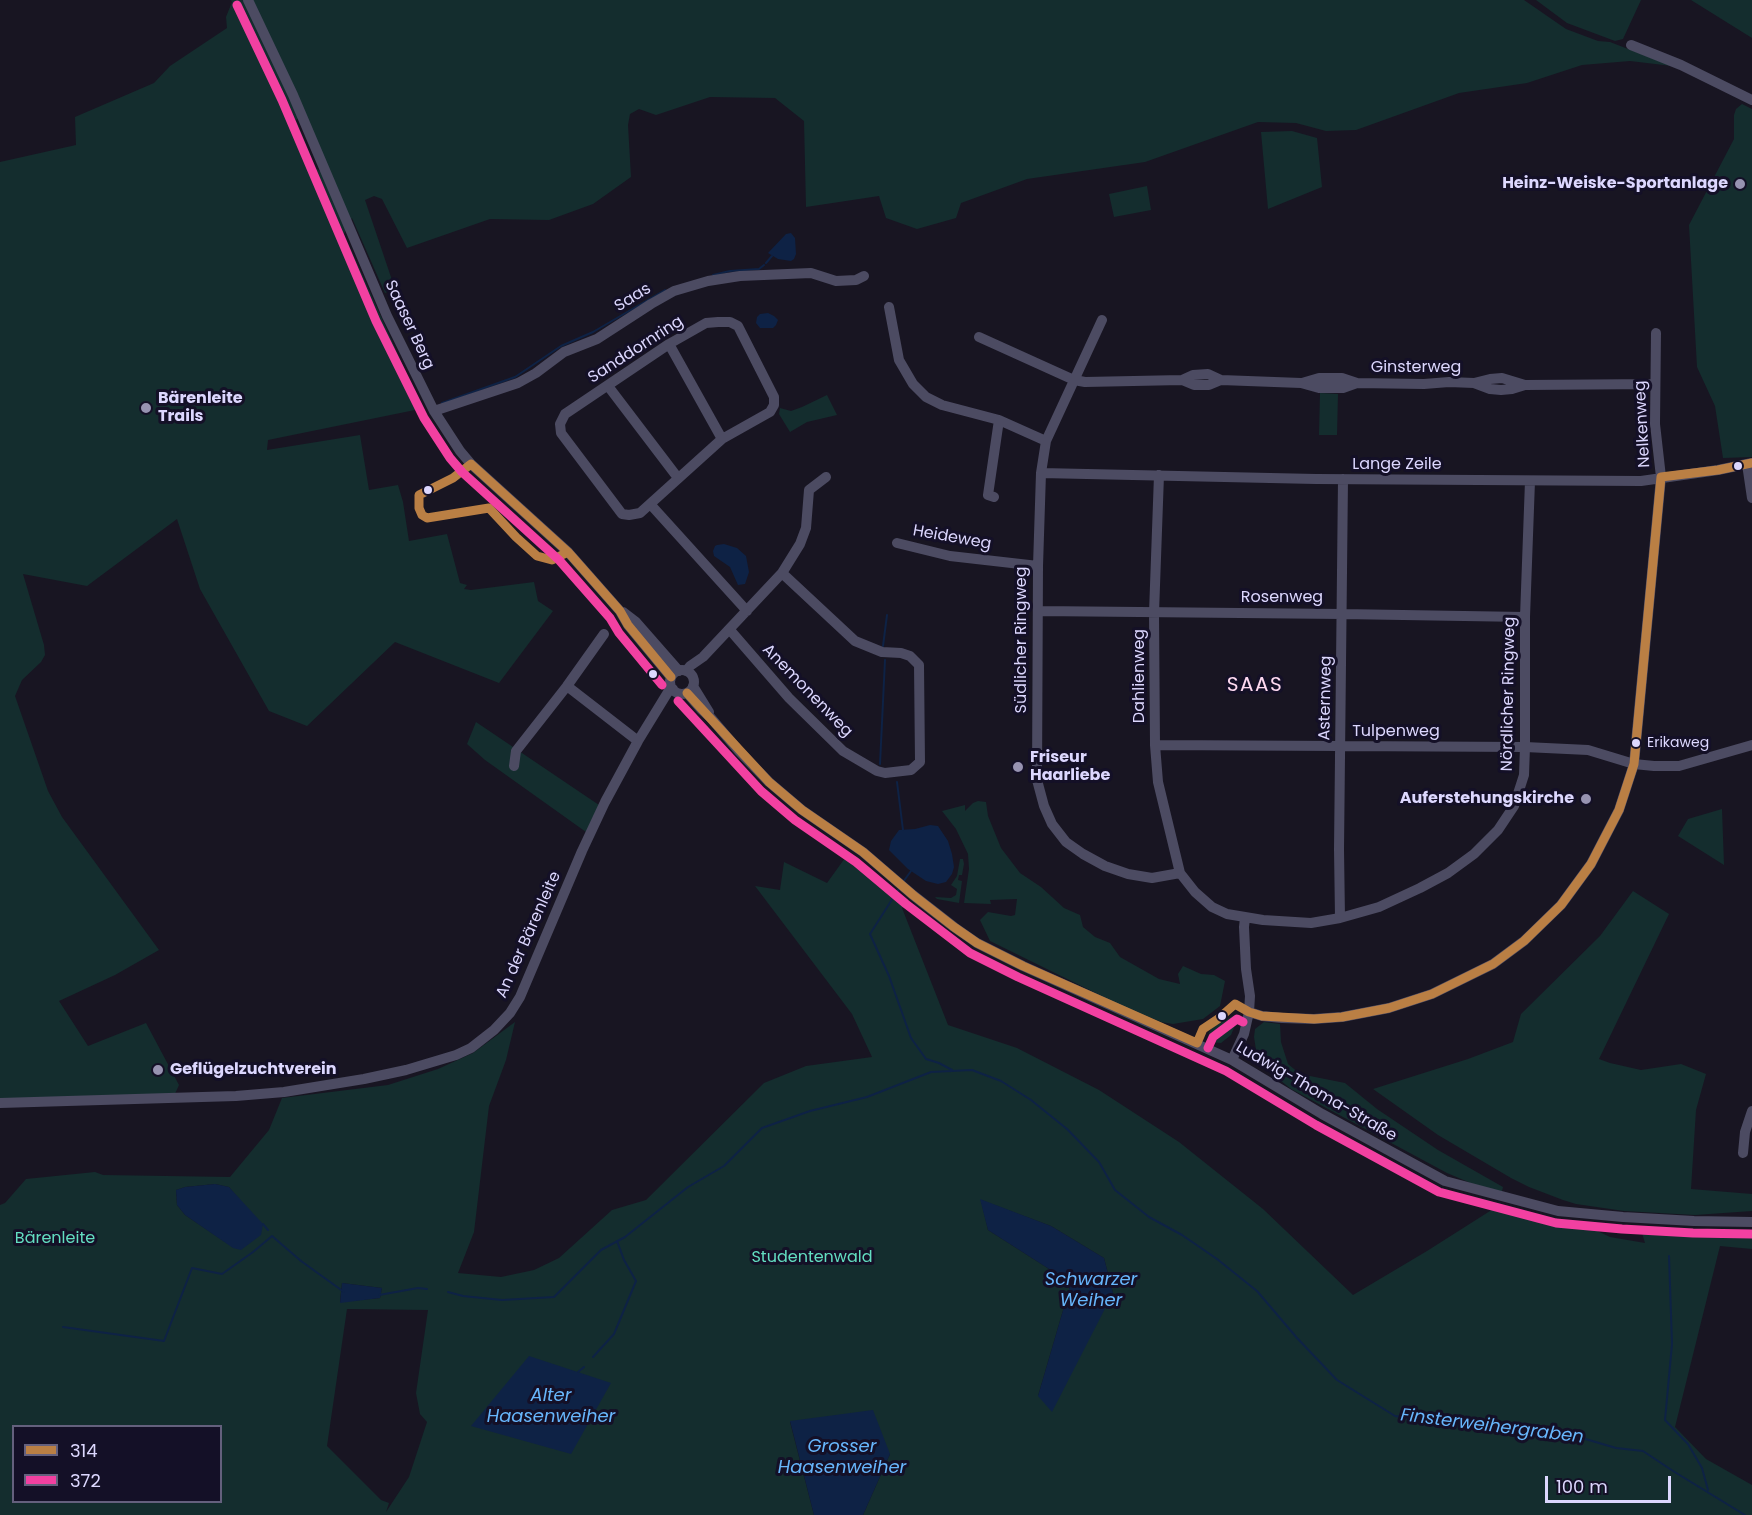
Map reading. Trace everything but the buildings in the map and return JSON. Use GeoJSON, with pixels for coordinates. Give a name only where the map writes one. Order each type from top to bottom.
{"type":"FeatureCollection","features":[{"type":"Feature","properties":{"kind":"street","name":"Saaser Berg"},"geometry":{"type":"LineString","coordinates":[[248,0],[293,95],[387,316],[434,411],[471,464],[568,552],[620,611],[628,625],[683,680]]}},
{"type":"Feature","properties":{"kind":"street"},"geometry":{"type":"LineString","coordinates":[[1631,45],[1681,65],[1752,100]]}},
{"type":"Feature","properties":{"kind":"street","name":"Saas"},"geometry":{"type":"LineString","coordinates":[[434,411],[518,383],[564,352],[597,339],[674,291],[708,281],[740,276],[811,273],[836,281],[864,276]]}},
{"type":"Feature","properties":{"kind":"street"},"geometry":{"type":"LineString","coordinates":[[889,307],[901,363],[913,384],[940,410],[999,420],[1046,441]]}},
{"type":"Feature","properties":{"kind":"street","name":"Südlicher Ringweg"},"geometry":{"type":"LineString","coordinates":[[1102,320],[1046,441],[1041,473],[1037,780],[1052,824],[1066,842],[1083,854],[1105,866],[1128,874],[1152,878],[1180,873]]}},
{"type":"Feature","properties":{"kind":"street","name":"Sanddornring"},"geometry":{"type":"LineString","coordinates":[[730,322],[738,326],[775,401],[770,412],[722,439],[651,505],[640,513],[622,514],[561,433],[560,424],[565,414],[669,344],[706,323],[730,322]]}},
{"type":"Feature","properties":{"kind":"street","name":"Nelkenweg"},"geometry":{"type":"LineString","coordinates":[[1634,764],[1661,477],[1655,424],[1656,333]]}},
{"type":"Feature","properties":{"kind":"street"},"geometry":{"type":"LineString","coordinates":[[979,337],[1074,380]]}},
{"type":"Feature","properties":{"kind":"street"},"geometry":{"type":"LineString","coordinates":[[669,344],[722,439]]}},
{"type":"Feature","properties":{"kind":"street","name":"Ginsterweg"},"geometry":{"type":"LineString","coordinates":[[1074,380],[1085,382],[1182,380],[1193,375],[1208,374],[1221,380],[1301,383],[1319,378],[1341,378],[1357,383],[1474,383],[1501,390],[1525,385],[1655,384]]}},
{"type":"Feature","properties":{"kind":"street"},"geometry":{"type":"LineString","coordinates":[[608,387],[678,478]]}},
{"type":"Feature","properties":{"kind":"street"},"geometry":{"type":"LineString","coordinates":[[994,497],[988,495],[999,420]]}},
{"type":"Feature","properties":{"kind":"street"},"geometry":{"type":"LineString","coordinates":[[1749,464],[1752,498]]}},
{"type":"Feature","properties":{"kind":"street","name":"Lange Zeile"},"geometry":{"type":"LineString","coordinates":[[1041,473],[1343,479],[1641,481],[1749,464]]}},
{"type":"Feature","properties":{"kind":"street","name":"Dahlienweg"},"geometry":{"type":"LineString","coordinates":[[1159,475],[1154,613],[1155,745],[1158,782],[1180,873]]}},
{"type":"Feature","properties":{"kind":"street"},"geometry":{"type":"LineString","coordinates":[[683,680],[700,667],[703,657],[782,573],[800,544],[806,528],[809,490],[826,477]]}},
{"type":"Feature","properties":{"kind":"street","name":"Asternweg"},"geometry":{"type":"LineString","coordinates":[[1340,918],[1343,479]]}},
{"type":"Feature","properties":{"kind":"street","name":"Nördlicher Ringweg"},"geometry":{"type":"LineString","coordinates":[[1180,873],[1195,892],[1212,907],[1227,914],[1245,918],[1311,923],[1379,907],[1420,888],[1448,873],[1474,854],[1498,830],[1514,806],[1524,775],[1525,617],[1530,481]]}},
{"type":"Feature","properties":{"kind":"street"},"geometry":{"type":"LineString","coordinates":[[651,505],[747,611]]}},
{"type":"Feature","properties":{"kind":"street","name":"Heideweg"},"geometry":{"type":"LineString","coordinates":[[897,543],[950,556],[1038,566]]}},
{"type":"Feature","properties":{"kind":"street","name":"Anemonenweg"},"geometry":{"type":"LineString","coordinates":[[729,630],[789,698],[843,751],[877,771],[911,770],[920,762],[919,665],[910,656],[882,652],[855,640],[782,573]]}},
{"type":"Feature","properties":{"kind":"street","name":"Rosenweg"},"geometry":{"type":"LineString","coordinates":[[1038,611],[1525,617]]}},
{"type":"Feature","properties":{"kind":"street"},"geometry":{"type":"LineString","coordinates":[[514,766],[516,751],[604,634]]}},
{"type":"Feature","properties":{"kind":"street","name":"Ludwig-Thoma-Straße"},"geometry":{"type":"LineString","coordinates":[[683,680],[700,709],[711,718],[769,782],[802,810],[863,852],[954,927],[977,943],[1232,1060],[1322,1114],[1445,1180],[1558,1211],[1682,1221],[1752,1222]]}},
{"type":"Feature","properties":{"kind":"street","name":"An der Bärenleite"},"geometry":{"type":"LineString","coordinates":[[0,1103],[236,1096],[284,1092],[406,1070],[456,1055],[471,1048],[494,1030],[510,1013],[520,997],[605,802],[668,692],[683,680]]}},
{"type":"Feature","properties":{"kind":"street"},"geometry":{"type":"LineString","coordinates":[[567,686],[638,741]]}},
{"type":"Feature","properties":{"kind":"street","name":"Tulpenweg"},"geometry":{"type":"LineString","coordinates":[[1155,745],[1525,747],[1588,750],[1634,764],[1679,766],[1752,745]]}},
{"type":"Feature","properties":{"kind":"street"},"geometry":{"type":"LineString","coordinates":[[1249,1012],[1262,1016],[1314,1020],[1389,1008],[1432,994],[1493,964],[1524,941],[1561,905],[1591,864],[1618,810],[1634,764]]}},
{"type":"Feature","properties":{"kind":"street"},"geometry":{"type":"LineString","coordinates":[[1232,1060],[1244,1034],[1249,1012],[1245,918]]}},
{"type":"Feature","properties":{"kind":"street"},"geometry":{"type":"LineString","coordinates":[[1743,1153],[1745,1132],[1752,1111]]}},
{"type":"Feature","properties":{"kind":"green space"},"geometry":{"type":"Polygon","coordinates":[[[231,0],[1524,0],[1566,29],[1598,41],[1610,42],[1672,66],[1630,61],[1582,65],[1527,83],[1459,93],[1356,130],[1326,131],[1296,123],[1258,122],[1145,162],[1027,179],[961,203],[956,218],[917,229],[886,218],[879,196],[806,207],[804,121],[775,98],[710,97],[656,115],[639,109],[630,114],[628,125],[631,177],[593,204],[549,220],[490,219],[407,248],[382,199],[374,196],[365,200],[395,289],[385,293],[352,218],[344,234],[419,405],[415,410],[268,440],[267,450],[360,435],[369,490],[398,485],[409,541],[447,534],[460,583],[467,585],[464,589],[534,582],[538,601],[553,611],[499,683],[395,642],[307,726],[269,711],[200,589],[177,519],[87,586],[23,574],[45,655],[22,680],[15,696],[48,791],[62,817],[159,950],[115,975],[59,1001],[88,1046],[146,1023],[179,1085],[174,1096],[0,1101],[0,162],[76,145],[75,117],[154,83],[170,66],[227,28],[226,17],[231,0]],[[304,113],[296,120],[316,168],[332,181],[304,113]]]}},
{"type":"Feature","properties":{"kind":"green space"},"geometry":{"type":"Polygon","coordinates":[[[1536,0],[1641,0],[1623,39],[1615,41],[1567,23],[1536,0]]]}},
{"type":"Feature","properties":{"kind":"green space"},"geometry":{"type":"Polygon","coordinates":[[[1691,0],[1752,0],[1752,38],[1691,0]]]}},
{"type":"Feature","properties":{"kind":"green space"},"geometry":{"type":"Polygon","coordinates":[[[1742,104],[1752,109],[1752,457],[1723,458],[1715,406],[1697,367],[1689,225],[1734,139],[1734,115],[1736,109],[1742,104]]]}},
{"type":"Feature","properties":{"kind":"green space"},"geometry":{"type":"Polygon","coordinates":[[[1292,131],[1317,138],[1322,187],[1268,209],[1261,132],[1292,131]]]}},
{"type":"Feature","properties":{"kind":"green space"},"geometry":{"type":"Polygon","coordinates":[[[1147,186],[1151,210],[1114,217],[1109,194],[1147,186]]]}},
{"type":"Feature","properties":{"kind":"green space"},"geometry":{"type":"Polygon","coordinates":[[[1320,393],[1338,394],[1337,435],[1319,435],[1320,393]]]}},
{"type":"Feature","properties":{"kind":"green space"},"geometry":{"type":"Polygon","coordinates":[[[827,395],[837,415],[807,422],[790,432],[779,414],[780,408],[791,411],[827,395]]]}},
{"type":"Feature","properties":{"kind":"green space"},"geometry":{"type":"Polygon","coordinates":[[[476,722],[599,805],[586,832],[485,760],[467,744],[476,722]]]}},
{"type":"Feature","properties":{"kind":"green space"},"geometry":{"type":"Polygon","coordinates":[[[978,801],[986,802],[988,816],[1001,848],[1020,873],[1041,887],[1064,908],[1080,915],[1083,927],[1095,937],[1110,943],[1120,957],[1159,979],[1180,984],[1178,974],[1183,966],[1201,974],[1214,975],[1225,981],[1220,1006],[1203,1019],[1173,1024],[1161,1022],[1118,1004],[990,941],[980,920],[988,912],[1015,915],[1017,899],[990,900],[991,904],[964,903],[969,869],[968,854],[956,829],[942,811],[965,805],[965,811],[978,801]]]}},
{"type":"Feature","properties":{"kind":"green space"},"geometry":{"type":"Polygon","coordinates":[[[1722,809],[1724,865],[1678,836],[1688,819],[1722,809]]]}},
{"type":"Feature","properties":{"kind":"green space","name":"Studentenwald"},"geometry":{"type":"Polygon","coordinates":[[[845,858],[905,902],[902,908],[948,1025],[1017,1048],[1099,1090],[1179,1142],[1263,1209],[1353,1295],[1499,1207],[1589,1227],[1610,1237],[1645,1243],[1641,1230],[1752,1231],[1752,1249],[1720,1246],[1675,1427],[1706,1459],[1752,1485],[1752,1515],[863,1515],[890,1454],[790,1422],[814,1515],[0,1515],[0,1205],[5,1203],[26,1179],[95,1172],[103,1175],[230,1177],[269,1130],[282,1098],[388,1085],[438,1069],[473,1053],[515,1022],[506,1060],[489,1106],[474,1232],[458,1273],[501,1277],[534,1270],[559,1258],[612,1210],[646,1200],[764,1083],[806,1066],[872,1057],[852,1014],[755,886],[780,890],[784,862],[827,883],[845,858]],[[215,1184],[176,1190],[177,1205],[185,1215],[234,1248],[245,1206],[229,1187],[215,1184]],[[981,1200],[988,1230],[1071,1283],[1038,1396],[1113,1293],[1104,1258],[1051,1226],[981,1200]],[[342,1283],[340,1302],[380,1298],[382,1288],[342,1283]],[[347,1309],[327,1446],[381,1500],[389,1503],[386,1512],[409,1477],[427,1422],[420,1414],[416,1393],[428,1310],[347,1309]]]}},
{"type":"Feature","properties":{"kind":"green space"},"geometry":{"type":"Polygon","coordinates":[[[960,859],[963,859],[964,864],[962,875],[959,875],[958,880],[962,881],[959,903],[937,899],[935,897],[951,898],[956,895],[957,889],[951,885],[957,876],[960,859]]]}},
{"type":"Feature","properties":{"kind":"green space"},"geometry":{"type":"Polygon","coordinates":[[[1633,891],[1669,914],[1599,1059],[1641,1070],[1681,1064],[1706,1074],[1696,1110],[1691,1189],[1752,1194],[1752,1211],[1695,1215],[1624,1211],[1563,1200],[1511,1178],[1438,1135],[1373,1089],[1513,1042],[1521,1014],[1600,936],[1633,891]]]}},
{"type":"Feature","properties":{"kind":"green space"},"geometry":{"type":"Polygon","coordinates":[[[1235,1015],[1238,1018],[1231,1035],[1221,1043],[1211,1042],[1209,1033],[1212,1027],[1235,1015]]]}},
{"type":"Feature","properties":{"kind":"green space"},"geometry":{"type":"Polygon","coordinates":[[[1264,1022],[1280,1024],[1281,1042],[1288,1064],[1300,1074],[1345,1083],[1377,1109],[1438,1150],[1503,1187],[1502,1191],[1499,1195],[1447,1173],[1291,1089],[1261,1062],[1256,1050],[1255,1029],[1264,1022]]]}},
{"type":"Feature","properties":{"kind":"water"},"geometry":{"type":"Polygon","coordinates":[[[791,233],[795,238],[794,259],[791,261],[778,259],[768,253],[786,234],[791,233]]]}},
{"type":"Feature","properties":{"kind":"water"},"geometry":{"type":"Polygon","coordinates":[[[768,313],[778,320],[776,325],[773,328],[760,328],[756,323],[757,317],[768,313]]]}},
{"type":"Feature","properties":{"kind":"water"},"geometry":{"type":"Polygon","coordinates":[[[724,544],[737,548],[746,556],[749,572],[745,584],[738,585],[730,567],[714,556],[715,546],[724,544]]]}},
{"type":"Feature","properties":{"kind":"water"},"geometry":{"type":"Polygon","coordinates":[[[930,825],[938,826],[948,841],[954,867],[946,882],[938,884],[926,881],[908,869],[889,850],[891,841],[899,830],[930,825]]]}},
{"type":"Feature","properties":{"kind":"water"},"geometry":{"type":"Polygon","coordinates":[[[215,1184],[229,1187],[263,1224],[261,1235],[241,1250],[233,1248],[185,1215],[177,1205],[176,1190],[215,1184]]]}},
{"type":"Feature","properties":{"kind":"water","name":"Schwarzer Weiher"},"geometry":{"type":"Polygon","coordinates":[[[980,1199],[1051,1226],[1104,1258],[1113,1293],[1052,1412],[1038,1396],[1071,1283],[988,1230],[980,1199]]]}},
{"type":"Feature","properties":{"kind":"water"},"geometry":{"type":"Polygon","coordinates":[[[342,1283],[382,1288],[380,1298],[340,1303],[342,1283]]]}},
{"type":"Feature","properties":{"kind":"water","name":"Alter Haasenweiher"},"geometry":{"type":"Polygon","coordinates":[[[529,1356],[611,1383],[571,1454],[471,1426],[529,1356]]]}},
{"type":"Feature","properties":{"kind":"water","name":"Grosser Haasenweiher"},"geometry":{"type":"Polygon","coordinates":[[[873,1410],[890,1454],[863,1515],[814,1515],[790,1421],[873,1410]]]}},
{"type":"Feature","properties":{"kind":"waterway"},"geometry":{"type":"LineString","coordinates":[[766,263],[772,256]]}},
{"type":"Feature","properties":{"kind":"waterway"},"geometry":{"type":"LineString","coordinates":[[713,275],[759,269],[764,265]]}},
{"type":"Feature","properties":{"kind":"waterway"},"geometry":{"type":"LineString","coordinates":[[442,403],[515,377],[561,346],[593,332],[665,290]]}},
{"type":"Feature","properties":{"kind":"waterway"},"geometry":{"type":"LineString","coordinates":[[883,646],[887,615]]}},
{"type":"Feature","properties":{"kind":"waterway"},"geometry":{"type":"LineString","coordinates":[[880,764],[885,660]]}},
{"type":"Feature","properties":{"kind":"waterway"},"geometry":{"type":"LineString","coordinates":[[897,782],[903,830]]}},
{"type":"Feature","properties":{"kind":"waterway"},"geometry":{"type":"LineString","coordinates":[[903,882],[911,871]]}},
{"type":"Feature","properties":{"kind":"waterway"},"geometry":{"type":"LineString","coordinates":[[900,887],[870,934],[889,976],[911,1038],[926,1059],[952,1070]]}},
{"type":"Feature","properties":{"kind":"waterway","name":"Finsterweihergraben"},"geometry":{"type":"LineString","coordinates":[[448,1292],[502,1300],[554,1297],[601,1250],[625,1237],[688,1187],[724,1166],[762,1128],[810,1111],[867,1097],[931,1072],[972,1070],[1001,1081],[1031,1100],[1067,1129],[1099,1162],[1115,1190],[1149,1217],[1182,1235],[1217,1259],[1257,1291],[1337,1380],[1395,1416],[1455,1421],[1477,1426],[1549,1431],[1616,1448],[1643,1451],[1745,1515]]}},
{"type":"Feature","properties":{"kind":"waterway","name":"Finsterweihergraben"},"geometry":{"type":"LineString","coordinates":[[263,1224],[268,1230]]}},
{"type":"Feature","properties":{"kind":"waterway"},"geometry":{"type":"LineString","coordinates":[[63,1327],[164,1341],[192,1268],[222,1274],[272,1236],[301,1261],[344,1292]]}},
{"type":"Feature","properties":{"kind":"waterway"},"geometry":{"type":"LineString","coordinates":[[593,1357],[614,1334],[636,1281],[624,1260],[617,1241]]}},
{"type":"Feature","properties":{"kind":"waterway"},"geometry":{"type":"LineString","coordinates":[[1669,1256],[1672,1344],[1665,1420],[1688,1444],[1702,1468],[1708,1490]]}},
{"type":"Feature","properties":{"kind":"waterway","name":"Finsterweihergraben"},"geometry":{"type":"LineString","coordinates":[[379,1295],[418,1288],[427,1289]]}},
{"type":"Feature","properties":{"kind":"waterway"},"geometry":{"type":"LineString","coordinates":[[578,1372],[584,1367]]}},
{"type":"Feature","properties":{"kind":"transit line","name":"372"},"geometry":{"type":"LineString","coordinates":[[237,5],[282,100],[376,321],[424,418],[462,472],[559,560],[610,618],[619,633],[662,685]]}},
{"type":"Feature","properties":{"kind":"transit line","name":"314"},"geometry":{"type":"LineString","coordinates":[[687,693],[769,782],[802,810],[863,852],[954,927],[977,943],[1023,966],[1197,1043],[1203,1029],[1235,1004],[1262,1016],[1314,1019],[1342,1017],[1389,1008],[1432,994],[1493,964],[1524,941],[1561,905],[1591,864],[1619,810],[1634,764],[1661,477],[1752,463]]}},
{"type":"Feature","properties":{"kind":"transit line","name":"314"},"geometry":{"type":"LineString","coordinates":[[471,464],[568,552],[552,560],[537,556],[489,508],[427,518],[422,515],[419,508],[419,495],[453,478],[471,464]]}},
{"type":"Feature","properties":{"kind":"transit line","name":"314"},"geometry":{"type":"LineString","coordinates":[[568,552],[620,611],[628,625],[671,677]]}},
{"type":"Feature","properties":{"kind":"transit line","name":"372"},"geometry":{"type":"LineString","coordinates":[[678,701],[761,791],[795,820],[856,862],[970,953],[1226,1071],[1316,1125],[1439,1192],[1556,1223],[1693,1233],[1752,1234]]}},
{"type":"Feature","properties":{"kind":"transit line","name":"372"},"geometry":{"type":"LineString","coordinates":[[1208,1048],[1213,1037],[1237,1019],[1243,1022]]}},
{"type":"Feature","properties":{"kind":"place","name":"Heinz-Weiske-Sportanlage"},"geometry":{"type":"Point","coordinates":[1740,184]}},
{"type":"Feature","properties":{"kind":"place","name":"Bärenleite Trails"},"geometry":{"type":"Point","coordinates":[146,408]}},
{"type":"Feature","properties":{"kind":"place","name":"Erikaweg"},"geometry":{"type":"Point","coordinates":[1636,743]}},
{"type":"Feature","properties":{"kind":"place","name":"Friseur Haarliebe"},"geometry":{"type":"Point","coordinates":[1018,767]}},
{"type":"Feature","properties":{"kind":"place","name":"Auferstehungskirche"},"geometry":{"type":"Point","coordinates":[1586,799]}},
{"type":"Feature","properties":{"kind":"place","name":"Geflügelzuchtverein"},"geometry":{"type":"Point","coordinates":[158,1070]}},
{"type":"Feature","properties":{"kind":"district","name":"SAAS"},"geometry":{"type":"Point","coordinates":[1255,686]}},
{"type":"Feature","properties":{"kind":"park label","name":"Bärenleite"},"geometry":{"type":"Point","coordinates":[55,1239]}}]}
